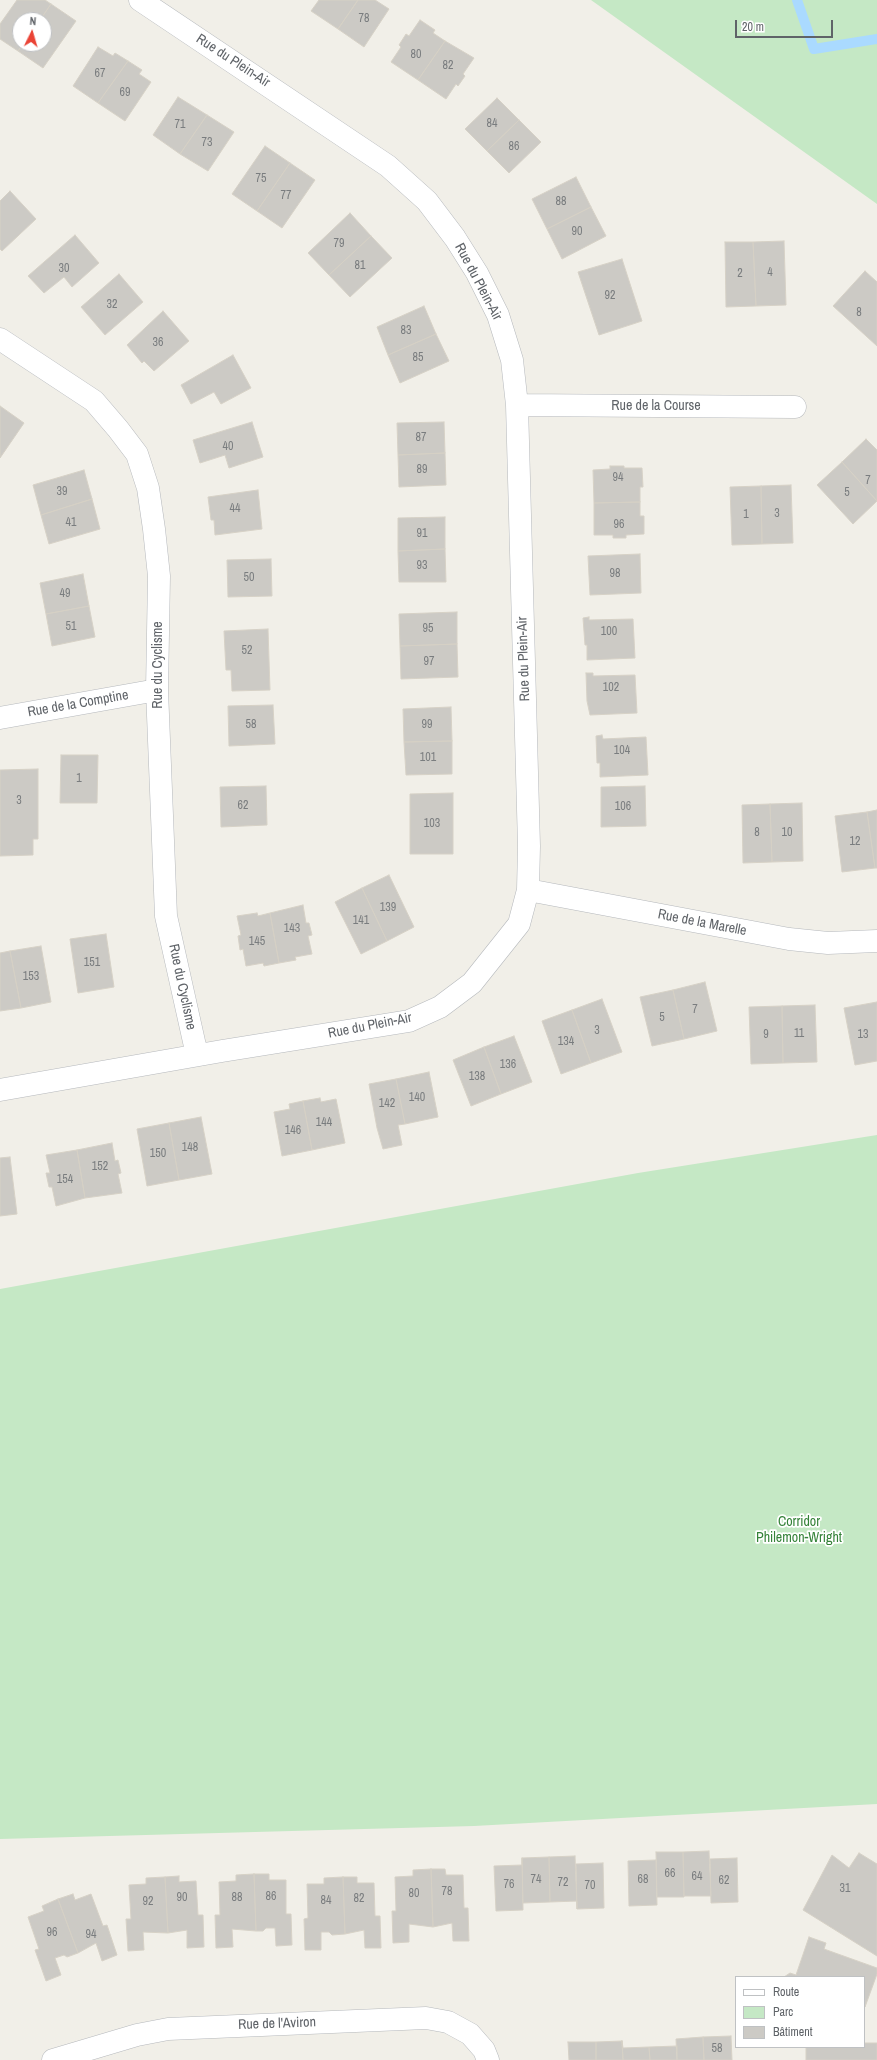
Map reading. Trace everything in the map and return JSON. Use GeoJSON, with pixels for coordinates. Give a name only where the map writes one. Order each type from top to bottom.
{"type":"FeatureCollection","features":[{"type":"Feature","properties":{"kind":"street","name":"Rue du Plein-Air"},"geometry":{"type":"LineString","coordinates":[[0,1090],[197,1055],[409,1021],[440,1007],[472,984],[519,924],[528,890],[529,846],[516,405],[512,360],[498,315],[477,273],[455,238],[426,201],[382,162],[140,0]]}},
{"type":"Feature","properties":{"kind":"street","name":"Rue du Cyclisme"},"geometry":{"type":"LineString","coordinates":[[0,339],[94,401],[137,454],[148,488],[159,576],[157,690],[166,916],[197,1055]]}},
{"type":"Feature","properties":{"kind":"street","name":"Rue de la Course"},"geometry":{"type":"LineString","coordinates":[[516,405],[795,407]]}},
{"type":"Feature","properties":{"kind":"street","name":"Rue de la Comptine"},"geometry":{"type":"LineString","coordinates":[[0,718],[157,690]]}},
{"type":"Feature","properties":{"kind":"street","name":"Rue de la Marelle"},"geometry":{"type":"LineString","coordinates":[[528,890],[789,939],[828,944],[877,941]]}},
{"type":"Feature","properties":{"kind":"street","name":"Rue de l'Aviron"},"geometry":{"type":"LineString","coordinates":[[53,2060],[137,2035],[168,2029],[426,2018],[448,2022],[470,2034],[484,2050],[488,2060]]}},
{"type":"Feature","properties":{"kind":"green space"},"geometry":{"type":"Polygon","coordinates":[[[591,0],[877,0],[877,204],[591,0]]]}},
{"type":"Feature","properties":{"kind":"green space","name":"Corridor Philemon-Wright"},"geometry":{"type":"Polygon","coordinates":[[[877,1135],[877,1804],[474,1826],[0,1839],[0,1289],[638,1173],[877,1135]]]}},
{"type":"Feature","properties":{"kind":"building"},"geometry":{"type":"Polygon","coordinates":[[[17,0],[45,0],[51,4],[46,12],[12,12],[12,47],[0,39],[0,24],[17,0]]]}},
{"type":"Feature","properties":{"kind":"building"},"geometry":{"type":"Polygon","coordinates":[[[319,0],[358,0],[338,29],[311,11],[319,0]]]}},
{"type":"Feature","properties":{"kind":"building"},"geometry":{"type":"Polygon","coordinates":[[[358,0],[375,0],[389,9],[364,47],[338,29],[358,0]]]}},
{"type":"Feature","properties":{"kind":"building"},"geometry":{"type":"Polygon","coordinates":[[[51,4],[76,21],[43,68],[19,52],[52,52],[52,12],[46,12],[51,4]]]}},
{"type":"Feature","properties":{"kind":"building"},"geometry":{"type":"Polygon","coordinates":[[[420,20],[435,30],[433,33],[445,41],[418,80],[391,62],[401,47],[399,45],[406,34],[409,36],[420,20]]]}},
{"type":"Feature","properties":{"kind":"building"},"geometry":{"type":"Polygon","coordinates":[[[445,41],[474,58],[463,74],[465,76],[458,86],[456,84],[446,99],[418,80],[445,41]]]}},
{"type":"Feature","properties":{"kind":"building"},"geometry":{"type":"Polygon","coordinates":[[[98,47],[113,56],[115,53],[128,61],[98,103],[73,86],[98,47]]]}},
{"type":"Feature","properties":{"kind":"building"},"geometry":{"type":"Polygon","coordinates":[[[128,61],[142,70],[139,74],[151,82],[125,121],[98,103],[128,61]]]}},
{"type":"Feature","properties":{"kind":"building"},"geometry":{"type":"Polygon","coordinates":[[[178,97],[207,115],[180,154],[153,135],[178,97]]]}},
{"type":"Feature","properties":{"kind":"building"},"geometry":{"type":"Polygon","coordinates":[[[497,98],[519,120],[487,151],[465,129],[497,98]]]}},
{"type":"Feature","properties":{"kind":"building"},"geometry":{"type":"Polygon","coordinates":[[[207,115],[234,132],[208,171],[180,154],[207,115]]]}},
{"type":"Feature","properties":{"kind":"building"},"geometry":{"type":"Polygon","coordinates":[[[519,120],[541,142],[509,173],[487,151],[519,120]]]}},
{"type":"Feature","properties":{"kind":"building"},"geometry":{"type":"Polygon","coordinates":[[[265,146],[290,163],[257,211],[232,194],[265,146]]]}},
{"type":"Feature","properties":{"kind":"building"},"geometry":{"type":"Polygon","coordinates":[[[290,163],[315,180],[282,228],[257,211],[290,163]]]}},
{"type":"Feature","properties":{"kind":"building"},"geometry":{"type":"Polygon","coordinates":[[[576,177],[591,207],[547,229],[532,199],[576,177]]]}},
{"type":"Feature","properties":{"kind":"building"},"geometry":{"type":"Polygon","coordinates":[[[10,191],[36,219],[2,251],[0,249],[0,201],[10,191]]]}},
{"type":"Feature","properties":{"kind":"building"},"geometry":{"type":"Polygon","coordinates":[[[591,207],[606,236],[562,259],[547,229],[591,207]]]}},
{"type":"Feature","properties":{"kind":"building"},"geometry":{"type":"Polygon","coordinates":[[[350,213],[371,236],[329,275],[308,253],[350,213]]]}},
{"type":"Feature","properties":{"kind":"building"},"geometry":{"type":"Polygon","coordinates":[[[75,235],[99,263],[72,287],[64,277],[44,293],[28,276],[75,235]]]}},
{"type":"Feature","properties":{"kind":"building"},"geometry":{"type":"Polygon","coordinates":[[[371,236],[392,258],[350,297],[329,275],[371,236]]]}},
{"type":"Feature","properties":{"kind":"building"},"geometry":{"type":"Polygon","coordinates":[[[784,241],[786,305],[756,306],[753,242],[784,241]]]}},
{"type":"Feature","properties":{"kind":"building"},"geometry":{"type":"Polygon","coordinates":[[[725,242],[753,242],[756,306],[726,307],[725,242]]]}},
{"type":"Feature","properties":{"kind":"building"},"geometry":{"type":"Polygon","coordinates":[[[622,259],[642,321],[599,335],[578,272],[622,259]]]}},
{"type":"Feature","properties":{"kind":"building"},"geometry":{"type":"Polygon","coordinates":[[[865,271],[877,282],[877,346],[833,306],[865,271]]]}},
{"type":"Feature","properties":{"kind":"building"},"geometry":{"type":"Polygon","coordinates":[[[119,274],[143,302],[105,335],[81,307],[119,274]]]}},
{"type":"Feature","properties":{"kind":"building"},"geometry":{"type":"Polygon","coordinates":[[[424,306],[436,334],[388,355],[377,327],[424,306]]]}},
{"type":"Feature","properties":{"kind":"building"},"geometry":{"type":"Polygon","coordinates":[[[163,311],[189,341],[154,371],[144,361],[142,363],[127,345],[163,311]]]}},
{"type":"Feature","properties":{"kind":"building"},"geometry":{"type":"Polygon","coordinates":[[[436,334],[449,361],[400,383],[388,355],[436,334]]]}},
{"type":"Feature","properties":{"kind":"building"},"geometry":{"type":"Polygon","coordinates":[[[233,355],[251,388],[221,404],[214,392],[191,404],[181,385],[233,355]]]}},
{"type":"Feature","properties":{"kind":"building"},"geometry":{"type":"Polygon","coordinates":[[[0,406],[24,423],[0,458],[0,406]]]}},
{"type":"Feature","properties":{"kind":"building"},"geometry":{"type":"Polygon","coordinates":[[[252,422],[263,457],[229,468],[225,455],[200,463],[193,440],[252,422]]]}},
{"type":"Feature","properties":{"kind":"building"},"geometry":{"type":"Polygon","coordinates":[[[444,422],[445,453],[398,455],[397,423],[444,422]]]}},
{"type":"Feature","properties":{"kind":"building"},"geometry":{"type":"Polygon","coordinates":[[[866,439],[877,450],[877,501],[842,462],[866,439]]]}},
{"type":"Feature","properties":{"kind":"building"},"geometry":{"type":"Polygon","coordinates":[[[445,453],[446,485],[399,487],[398,455],[445,453]]]}},
{"type":"Feature","properties":{"kind":"building"},"geometry":{"type":"Polygon","coordinates":[[[842,462],[877,501],[853,524],[817,485],[842,462]]]}},
{"type":"Feature","properties":{"kind":"building"},"geometry":{"type":"Polygon","coordinates":[[[610,466],[642,468],[643,487],[640,487],[640,502],[594,503],[593,470],[610,469],[610,466]]]}},
{"type":"Feature","properties":{"kind":"building"},"geometry":{"type":"Polygon","coordinates":[[[84,470],[92,499],[41,515],[33,485],[84,470]]]}},
{"type":"Feature","properties":{"kind":"building"},"geometry":{"type":"Polygon","coordinates":[[[791,485],[793,543],[762,544],[761,486],[791,485]]]}},
{"type":"Feature","properties":{"kind":"building"},"geometry":{"type":"Polygon","coordinates":[[[761,486],[762,544],[732,545],[730,487],[761,486]]]}},
{"type":"Feature","properties":{"kind":"building"},"geometry":{"type":"Polygon","coordinates":[[[258,490],[262,529],[215,535],[214,520],[211,520],[208,497],[258,490]]]}},
{"type":"Feature","properties":{"kind":"building"},"geometry":{"type":"Polygon","coordinates":[[[92,499],[100,529],[49,544],[41,515],[92,499]]]}},
{"type":"Feature","properties":{"kind":"building"},"geometry":{"type":"Polygon","coordinates":[[[640,502],[640,516],[644,516],[644,534],[626,535],[626,538],[613,538],[613,535],[594,535],[594,503],[640,502]]]}},
{"type":"Feature","properties":{"kind":"building"},"geometry":{"type":"Polygon","coordinates":[[[445,517],[445,549],[398,551],[398,518],[445,517]]]}},
{"type":"Feature","properties":{"kind":"building"},"geometry":{"type":"Polygon","coordinates":[[[445,549],[446,582],[399,582],[398,551],[445,549]]]}},
{"type":"Feature","properties":{"kind":"building"},"geometry":{"type":"Polygon","coordinates":[[[640,554],[641,593],[590,595],[588,556],[640,554]]]}},
{"type":"Feature","properties":{"kind":"building"},"geometry":{"type":"Polygon","coordinates":[[[271,559],[272,596],[228,597],[227,560],[271,559]]]}},
{"type":"Feature","properties":{"kind":"building"},"geometry":{"type":"Polygon","coordinates":[[[83,574],[89,606],[46,614],[40,583],[83,574]]]}},
{"type":"Feature","properties":{"kind":"building"},"geometry":{"type":"Polygon","coordinates":[[[89,606],[95,637],[52,646],[46,614],[89,606]]]}},
{"type":"Feature","properties":{"kind":"building"},"geometry":{"type":"Polygon","coordinates":[[[457,612],[457,644],[400,646],[399,614],[457,612]]]}},
{"type":"Feature","properties":{"kind":"building"},"geometry":{"type":"Polygon","coordinates":[[[589,617],[589,620],[633,619],[635,658],[587,660],[587,645],[585,645],[583,618],[589,617]]]}},
{"type":"Feature","properties":{"kind":"building"},"geometry":{"type":"Polygon","coordinates":[[[268,629],[270,690],[232,691],[231,670],[226,670],[224,631],[268,629]]]}},
{"type":"Feature","properties":{"kind":"building"},"geometry":{"type":"Polygon","coordinates":[[[457,644],[458,677],[401,679],[400,646],[457,644]]]}},
{"type":"Feature","properties":{"kind":"building"},"geometry":{"type":"Polygon","coordinates":[[[586,673],[593,673],[593,676],[635,675],[637,713],[590,715],[587,701],[586,673]]]}},
{"type":"Feature","properties":{"kind":"building"},"geometry":{"type":"Polygon","coordinates":[[[273,705],[275,744],[229,746],[228,706],[273,705]]]}},
{"type":"Feature","properties":{"kind":"building"},"geometry":{"type":"Polygon","coordinates":[[[451,707],[452,741],[404,742],[403,709],[451,707]]]}},
{"type":"Feature","properties":{"kind":"building"},"geometry":{"type":"Polygon","coordinates":[[[602,735],[603,739],[646,737],[648,775],[600,777],[600,763],[597,763],[596,736],[602,735]]]}},
{"type":"Feature","properties":{"kind":"building"},"geometry":{"type":"Polygon","coordinates":[[[452,741],[452,774],[406,775],[404,742],[452,741]]]}},
{"type":"Feature","properties":{"kind":"building"},"geometry":{"type":"Polygon","coordinates":[[[61,755],[98,755],[97,803],[60,803],[61,755]]]}},
{"type":"Feature","properties":{"kind":"building"},"geometry":{"type":"Polygon","coordinates":[[[38,769],[38,839],[33,839],[33,855],[0,856],[0,770],[38,769]]]}},
{"type":"Feature","properties":{"kind":"building"},"geometry":{"type":"Polygon","coordinates":[[[266,786],[267,825],[221,827],[220,787],[266,786]]]}},
{"type":"Feature","properties":{"kind":"building"},"geometry":{"type":"Polygon","coordinates":[[[645,786],[646,826],[601,827],[601,787],[645,786]]]}},
{"type":"Feature","properties":{"kind":"building"},"geometry":{"type":"Polygon","coordinates":[[[453,793],[453,854],[410,854],[410,794],[453,793]]]}},
{"type":"Feature","properties":{"kind":"building"},"geometry":{"type":"Polygon","coordinates":[[[802,803],[803,861],[772,862],[770,804],[802,803]]]}},
{"type":"Feature","properties":{"kind":"building"},"geometry":{"type":"Polygon","coordinates":[[[770,804],[772,862],[743,863],[742,805],[770,804]]]}},
{"type":"Feature","properties":{"kind":"building"},"geometry":{"type":"Polygon","coordinates":[[[877,810],[877,868],[875,868],[867,812],[877,810]]]}},
{"type":"Feature","properties":{"kind":"building"},"geometry":{"type":"Polygon","coordinates":[[[867,812],[875,868],[842,872],[835,816],[867,812]]]}},
{"type":"Feature","properties":{"kind":"building"},"geometry":{"type":"Polygon","coordinates":[[[389,875],[414,927],[387,941],[362,888],[389,875]]]}},
{"type":"Feature","properties":{"kind":"building"},"geometry":{"type":"Polygon","coordinates":[[[362,888],[387,941],[361,954],[335,902],[362,888]]]}},
{"type":"Feature","properties":{"kind":"building"},"geometry":{"type":"Polygon","coordinates":[[[303,905],[306,923],[309,923],[312,935],[308,936],[312,954],[295,957],[296,960],[279,963],[270,913],[303,905]]]}},
{"type":"Feature","properties":{"kind":"building"},"geometry":{"type":"Polygon","coordinates":[[[257,913],[258,916],[270,913],[279,963],[264,966],[263,963],[246,966],[243,949],[240,950],[238,936],[241,935],[237,916],[257,913]]]}},
{"type":"Feature","properties":{"kind":"building"},"geometry":{"type":"Polygon","coordinates":[[[106,934],[114,987],[78,993],[70,939],[106,934]]]}},
{"type":"Feature","properties":{"kind":"building"},"geometry":{"type":"Polygon","coordinates":[[[41,946],[51,1002],[21,1008],[10,951],[41,946]]]}},
{"type":"Feature","properties":{"kind":"building"},"geometry":{"type":"Polygon","coordinates":[[[10,951],[21,1008],[0,1011],[0,953],[10,951]]]}},
{"type":"Feature","properties":{"kind":"building"},"geometry":{"type":"Polygon","coordinates":[[[705,982],[717,1031],[684,1039],[673,990],[705,982]]]}},
{"type":"Feature","properties":{"kind":"building"},"geometry":{"type":"Polygon","coordinates":[[[673,990],[684,1039],[652,1046],[640,997],[673,990]]]}},
{"type":"Feature","properties":{"kind":"building"},"geometry":{"type":"Polygon","coordinates":[[[602,999],[622,1052],[591,1063],[572,1010],[602,999]]]}},
{"type":"Feature","properties":{"kind":"building"},"geometry":{"type":"Polygon","coordinates":[[[877,1002],[877,1061],[855,1065],[844,1008],[877,1002]]]}},
{"type":"Feature","properties":{"kind":"building"},"geometry":{"type":"Polygon","coordinates":[[[815,1005],[817,1062],[783,1063],[782,1006],[815,1005]]]}},
{"type":"Feature","properties":{"kind":"building"},"geometry":{"type":"Polygon","coordinates":[[[782,1006],[783,1063],[751,1064],[749,1007],[782,1006]]]}},
{"type":"Feature","properties":{"kind":"building"},"geometry":{"type":"Polygon","coordinates":[[[572,1010],[591,1063],[561,1074],[542,1021],[572,1010]]]}},
{"type":"Feature","properties":{"kind":"building"},"geometry":{"type":"Polygon","coordinates":[[[514,1036],[532,1082],[501,1094],[484,1047],[514,1036]]]}},
{"type":"Feature","properties":{"kind":"building"},"geometry":{"type":"Polygon","coordinates":[[[484,1047],[501,1094],[471,1106],[453,1060],[484,1047]]]}},
{"type":"Feature","properties":{"kind":"building"},"geometry":{"type":"Polygon","coordinates":[[[429,1072],[438,1117],[405,1124],[396,1079],[429,1072]]]}},
{"type":"Feature","properties":{"kind":"building"},"geometry":{"type":"Polygon","coordinates":[[[396,1079],[405,1124],[398,1125],[402,1145],[383,1149],[377,1128],[369,1084],[396,1079]]]}},
{"type":"Feature","properties":{"kind":"building"},"geometry":{"type":"Polygon","coordinates":[[[320,1098],[321,1102],[336,1099],[345,1143],[312,1150],[303,1101],[320,1098]]]}},
{"type":"Feature","properties":{"kind":"building"},"geometry":{"type":"Polygon","coordinates":[[[303,1101],[312,1150],[282,1156],[274,1112],[290,1109],[289,1104],[303,1101]]]}},
{"type":"Feature","properties":{"kind":"building"},"geometry":{"type":"Polygon","coordinates":[[[201,1117],[212,1174],[179,1180],[169,1123],[201,1117]]]}},
{"type":"Feature","properties":{"kind":"building"},"geometry":{"type":"Polygon","coordinates":[[[169,1123],[179,1180],[147,1186],[137,1129],[169,1123]]]}},
{"type":"Feature","properties":{"kind":"building"},"geometry":{"type":"Polygon","coordinates":[[[112,1143],[115,1161],[118,1160],[121,1173],[118,1174],[122,1193],[85,1198],[77,1150],[112,1143]]]}},
{"type":"Feature","properties":{"kind":"building"},"geometry":{"type":"Polygon","coordinates":[[[77,1150],[85,1198],[56,1206],[52,1187],[49,1187],[46,1173],[50,1173],[46,1155],[77,1150]]]}},
{"type":"Feature","properties":{"kind":"building"},"geometry":{"type":"Polygon","coordinates":[[[10,1157],[17,1214],[0,1216],[0,1158],[10,1157]]]}},
{"type":"Feature","properties":{"kind":"building"},"geometry":{"type":"Polygon","coordinates":[[[709,1851],[711,1896],[684,1896],[683,1852],[709,1851]]]}},
{"type":"Feature","properties":{"kind":"building"},"geometry":{"type":"Polygon","coordinates":[[[656,1852],[683,1852],[684,1897],[657,1897],[656,1852]]]}},
{"type":"Feature","properties":{"kind":"building"},"geometry":{"type":"Polygon","coordinates":[[[859,1853],[877,1864],[877,1956],[803,1910],[832,1855],[849,1868],[859,1853]]]}},
{"type":"Feature","properties":{"kind":"building"},"geometry":{"type":"Polygon","coordinates":[[[575,1856],[577,1901],[550,1902],[549,1857],[575,1856]]]}},
{"type":"Feature","properties":{"kind":"building"},"geometry":{"type":"Polygon","coordinates":[[[549,1857],[550,1902],[523,1903],[522,1858],[549,1857]]]}},
{"type":"Feature","properties":{"kind":"building"},"geometry":{"type":"Polygon","coordinates":[[[522,1858],[523,1910],[496,1911],[494,1866],[522,1865],[522,1858]]]}},
{"type":"Feature","properties":{"kind":"building"},"geometry":{"type":"Polygon","coordinates":[[[737,1858],[738,1902],[711,1903],[710,1859],[737,1858]]]}},
{"type":"Feature","properties":{"kind":"building"},"geometry":{"type":"Polygon","coordinates":[[[656,1860],[657,1905],[629,1906],[628,1861],[656,1860]]]}},
{"type":"Feature","properties":{"kind":"building"},"geometry":{"type":"Polygon","coordinates":[[[603,1863],[604,1908],[577,1909],[576,1864],[603,1863]]]}},
{"type":"Feature","properties":{"kind":"building"},"geometry":{"type":"Polygon","coordinates":[[[431,1869],[445,1869],[446,1875],[463,1875],[464,1908],[468,1908],[469,1941],[453,1941],[452,1923],[433,1927],[431,1869]]]}},
{"type":"Feature","properties":{"kind":"building"},"geometry":{"type":"Polygon","coordinates":[[[431,1869],[433,1927],[409,1924],[409,1942],[393,1943],[392,1911],[396,1911],[395,1877],[413,1876],[413,1870],[431,1869]]]}},
{"type":"Feature","properties":{"kind":"building"},"geometry":{"type":"Polygon","coordinates":[[[254,1874],[269,1874],[269,1880],[286,1880],[286,1914],[291,1914],[292,1945],[276,1946],[275,1928],[266,1928],[263,1931],[256,1931],[254,1874]]]}},
{"type":"Feature","properties":{"kind":"building"},"geometry":{"type":"Polygon","coordinates":[[[254,1874],[256,1931],[232,1929],[233,1947],[216,1948],[215,1915],[220,1915],[219,1882],[236,1881],[236,1875],[254,1874]]]}},
{"type":"Feature","properties":{"kind":"building"},"geometry":{"type":"Polygon","coordinates":[[[179,1876],[179,1882],[196,1881],[198,1915],[203,1915],[204,1947],[187,1948],[187,1930],[168,1933],[165,1877],[179,1876]]]}},
{"type":"Feature","properties":{"kind":"building"},"geometry":{"type":"Polygon","coordinates":[[[165,1877],[168,1933],[143,1932],[144,1950],[128,1951],[126,1919],[131,1919],[129,1885],[146,1884],[146,1878],[165,1877]]]}},
{"type":"Feature","properties":{"kind":"building"},"geometry":{"type":"Polygon","coordinates":[[[343,1877],[357,1877],[357,1883],[374,1883],[375,1916],[380,1916],[381,1948],[365,1948],[364,1930],[345,1934],[343,1877]]]}},
{"type":"Feature","properties":{"kind":"building"},"geometry":{"type":"Polygon","coordinates":[[[343,1877],[345,1934],[332,1935],[329,1932],[321,1932],[321,1950],[305,1950],[304,1919],[308,1918],[307,1884],[324,1884],[324,1878],[343,1877]]]}},
{"type":"Feature","properties":{"kind":"building"},"geometry":{"type":"Polygon","coordinates":[[[73,1894],[75,1900],[91,1894],[103,1926],[107,1925],[117,1955],[102,1961],[96,1943],[78,1953],[58,1899],[73,1894]]]}},
{"type":"Feature","properties":{"kind":"building"},"geometry":{"type":"Polygon","coordinates":[[[58,1899],[78,1953],[67,1957],[64,1955],[55,1958],[61,1975],[46,1981],[35,1950],[39,1949],[28,1917],[44,1911],[42,1906],[58,1899]]]}},
{"type":"Feature","properties":{"kind":"building"},"geometry":{"type":"Polygon","coordinates":[[[809,1937],[826,1943],[824,1949],[877,1968],[877,1974],[865,2007],[865,1976],[786,1976],[790,1973],[796,1975],[809,1937]]]}},
{"type":"Feature","properties":{"kind":"building"},"geometry":{"type":"Polygon","coordinates":[[[731,2036],[732,2060],[704,2060],[703,2037],[731,2036]]]}},
{"type":"Feature","properties":{"kind":"building"},"geometry":{"type":"Polygon","coordinates":[[[703,2037],[704,2060],[677,2060],[676,2039],[703,2037]]]}},
{"type":"Feature","properties":{"kind":"building"},"geometry":{"type":"Polygon","coordinates":[[[622,2041],[623,2060],[596,2060],[596,2042],[622,2041]]]}},
{"type":"Feature","properties":{"kind":"building"},"geometry":{"type":"Polygon","coordinates":[[[622,2041],[623,2048],[649,2047],[650,2060],[623,2060],[622,2041]]]}},
{"type":"Feature","properties":{"kind":"building"},"geometry":{"type":"Polygon","coordinates":[[[568,2042],[596,2042],[596,2060],[569,2060],[568,2042]]]}},
{"type":"Feature","properties":{"kind":"building"},"geometry":{"type":"Polygon","coordinates":[[[865,2043],[877,2043],[877,2060],[806,2060],[806,2048],[865,2048],[865,2043]]]}},
{"type":"Feature","properties":{"kind":"building"},"geometry":{"type":"Polygon","coordinates":[[[677,2046],[677,2060],[650,2060],[649,2047],[677,2046]]]}},
{"type":"Feature","properties":{"kind":"waterway"},"geometry":{"type":"LineString","coordinates":[[797,0],[814,49],[877,39]]}}]}
